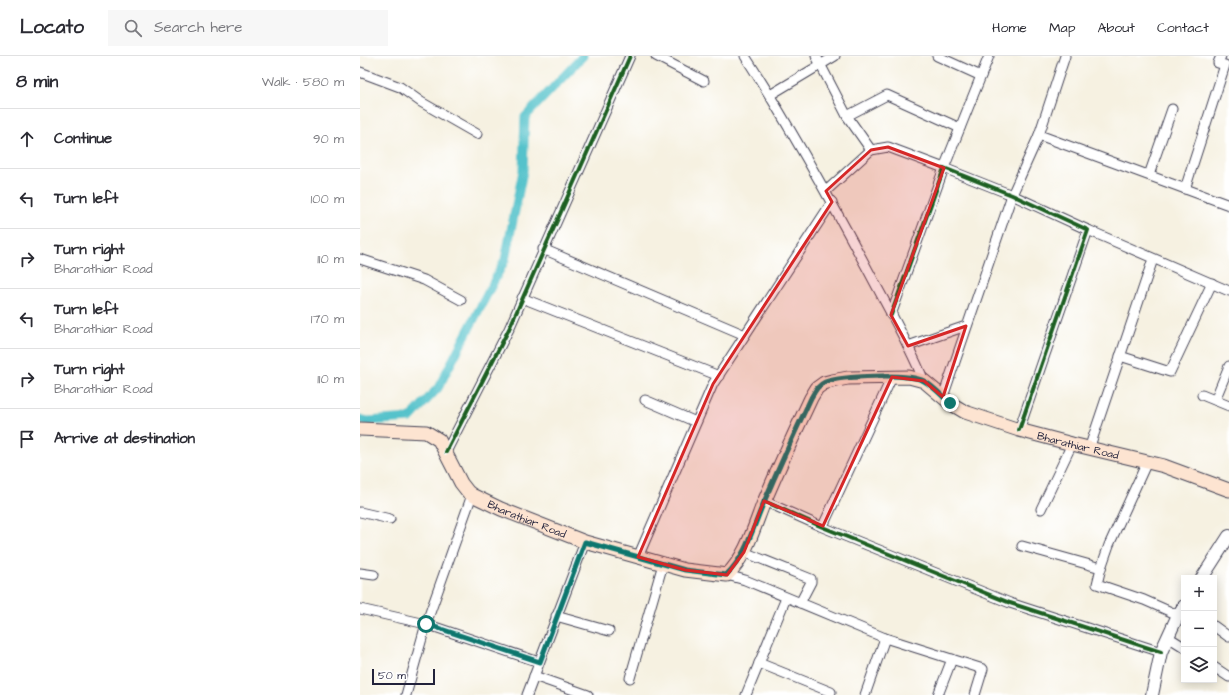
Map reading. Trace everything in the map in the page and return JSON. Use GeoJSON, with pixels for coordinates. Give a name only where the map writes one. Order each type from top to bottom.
{"type":"FeatureCollection","features":[{"type":"Feature","properties":{"kind":"main road","name":"Bharathiar Road"},"geometry":{"type":"LineString","coordinates":[[360,429],[426,432],[439,440],[461,483],[468,492],[472,496],[501,509],[585,542],[685,570],[726,575],[736,566],[744,552],[764,501],[803,414],[817,388],[824,383],[848,378],[909,377],[924,381],[950,403],[965,412],[1019,430],[1089,449],[1164,466],[1229,490]]}},
{"type":"Feature","properties":{"kind":"street"},"geometry":{"type":"LineString","coordinates":[[446,452],[509,329],[630,56]]}},
{"type":"Feature","properties":{"kind":"street"},"geometry":{"type":"LineString","coordinates":[[656,56],[704,81]]}},
{"type":"Feature","properties":{"kind":"street"},"geometry":{"type":"LineString","coordinates":[[745,56],[770,95],[826,191],[908,346],[924,381]]}},
{"type":"Feature","properties":{"kind":"street"},"geometry":{"type":"LineString","coordinates":[[770,95],[818,60],[835,56]]}},
{"type":"Feature","properties":{"kind":"street"},"geometry":{"type":"LineString","coordinates":[[937,56],[981,76]]}},
{"type":"Feature","properties":{"kind":"street"},"geometry":{"type":"LineString","coordinates":[[891,315],[944,168],[989,56]]}},
{"type":"Feature","properties":{"kind":"street"},"geometry":{"type":"LineString","coordinates":[[943,397],[1012,195],[1039,135],[1065,56]]}},
{"type":"Feature","properties":{"kind":"street"},"geometry":{"type":"LineString","coordinates":[[1185,189],[1227,65],[1218,63],[1221,56]]}},
{"type":"Feature","properties":{"kind":"street"},"geometry":{"type":"LineString","coordinates":[[818,60],[848,116],[871,150]]}},
{"type":"Feature","properties":{"kind":"street"},"geometry":{"type":"LineString","coordinates":[[360,72],[400,87],[422,102],[477,134]]}},
{"type":"Feature","properties":{"kind":"street"},"geometry":{"type":"LineString","coordinates":[[848,116],[887,94],[960,128]]}},
{"type":"Feature","properties":{"kind":"street"},"geometry":{"type":"LineString","coordinates":[[1148,175],[1172,109]]}},
{"type":"Feature","properties":{"kind":"street"},"geometry":{"type":"LineString","coordinates":[[1039,135],[1229,205]]}},
{"type":"Feature","properties":{"kind":"street"},"geometry":{"type":"LineString","coordinates":[[826,191],[871,150],[888,147],[1012,195],[1088,230],[1229,291]]}},
{"type":"Feature","properties":{"kind":"street"},"geometry":{"type":"LineString","coordinates":[[638,557],[713,384],[832,202]]}},
{"type":"Feature","properties":{"kind":"street"},"geometry":{"type":"LineString","coordinates":[[1019,430],[1088,230]]}},
{"type":"Feature","properties":{"kind":"street"},"geometry":{"type":"LineString","coordinates":[[544,249],[745,335]]}},
{"type":"Feature","properties":{"kind":"street"},"geometry":{"type":"LineString","coordinates":[[1089,449],[1153,258]]}},
{"type":"Feature","properties":{"kind":"street"},"geometry":{"type":"LineString","coordinates":[[360,259],[424,280],[461,300]]}},
{"type":"Feature","properties":{"kind":"street"},"geometry":{"type":"LineString","coordinates":[[1120,356],[1170,372],[1212,283]]}},
{"type":"Feature","properties":{"kind":"street"},"geometry":{"type":"LineString","coordinates":[[522,298],[719,376]]}},
{"type":"Feature","properties":{"kind":"street"},"geometry":{"type":"LineString","coordinates":[[908,346],[966,326]]}},
{"type":"Feature","properties":{"kind":"street"},"geometry":{"type":"LineString","coordinates":[[1215,400],[1229,366]]}},
{"type":"Feature","properties":{"kind":"street"},"geometry":{"type":"LineString","coordinates":[[823,526],[892,377]]}},
{"type":"Feature","properties":{"kind":"street"},"geometry":{"type":"LineString","coordinates":[[1202,394],[1229,406]]}},
{"type":"Feature","properties":{"kind":"street"},"geometry":{"type":"LineString","coordinates":[[645,400],[696,422]]}},
{"type":"Feature","properties":{"kind":"street"},"geometry":{"type":"LineString","coordinates":[[1041,509],[1072,444]]}},
{"type":"Feature","properties":{"kind":"street"},"geometry":{"type":"LineString","coordinates":[[1147,462],[1109,545],[1097,584],[1144,600],[1181,610],[1161,652],[1152,695]]}},
{"type":"Feature","properties":{"kind":"street"},"geometry":{"type":"LineString","coordinates":[[406,695],[426,624],[472,496]]}},
{"type":"Feature","properties":{"kind":"street"},"geometry":{"type":"LineString","coordinates":[[764,501],[1010,603],[1161,652]]}},
{"type":"Feature","properties":{"kind":"street"},"geometry":{"type":"LineString","coordinates":[[360,512],[390,519]]}},
{"type":"Feature","properties":{"kind":"street"},"geometry":{"type":"LineString","coordinates":[[1204,575],[1229,536]]}},
{"type":"Feature","properties":{"kind":"street"},"geometry":{"type":"LineString","coordinates":[[527,695],[585,542]]}},
{"type":"Feature","properties":{"kind":"street"},"geometry":{"type":"LineString","coordinates":[[1022,546],[1101,568]]}},
{"type":"Feature","properties":{"kind":"street"},"geometry":{"type":"LineString","coordinates":[[744,552],[810,579],[811,582],[800,603]]}},
{"type":"Feature","properties":{"kind":"street"},"geometry":{"type":"LineString","coordinates":[[630,678],[663,564]]}},
{"type":"Feature","properties":{"kind":"street"},"geometry":{"type":"LineString","coordinates":[[360,572],[374,575]]}},
{"type":"Feature","properties":{"kind":"street"},"geometry":{"type":"LineString","coordinates":[[726,575],[745,580],[885,638],[983,669],[974,695]]}},
{"type":"Feature","properties":{"kind":"street"},"geometry":{"type":"LineString","coordinates":[[746,695],[786,598]]}},
{"type":"Feature","properties":{"kind":"street"},"geometry":{"type":"LineString","coordinates":[[360,609],[426,624],[540,662]]}},
{"type":"Feature","properties":{"kind":"street"},"geometry":{"type":"LineString","coordinates":[[556,616],[609,631]]}},
{"type":"Feature","properties":{"kind":"street"},"geometry":{"type":"LineString","coordinates":[[1217,628],[1229,637]]}},
{"type":"Feature","properties":{"kind":"street"},"geometry":{"type":"LineString","coordinates":[[1168,637],[1181,645]]}},
{"type":"Feature","properties":{"kind":"street"},"geometry":{"type":"LineString","coordinates":[[865,695],[885,638]]}},
{"type":"Feature","properties":{"kind":"street"},"geometry":{"type":"LineString","coordinates":[[938,695],[952,659]]}},
{"type":"Feature","properties":{"kind":"street"},"geometry":{"type":"LineString","coordinates":[[759,663],[831,692]]}},
{"type":"Feature","properties":{"kind":"street"},"geometry":{"type":"LineString","coordinates":[[1217,669],[1229,677]]}},
{"type":"Feature","properties":{"kind":"street"},"geometry":{"type":"LineString","coordinates":[[534,676],[588,695]]}},
{"type":"Feature","properties":{"kind":"highlighted area"},"geometry":{"type":"Polygon","coordinates":[[[888,147],[944,168],[891,315],[908,346],[966,326],[943,397],[924,381],[892,377],[823,526],[764,501],[744,552],[727,575],[685,570],[638,557],[713,384],[832,202],[826,191],[871,150],[888,147]]]}},
{"type":"Feature","properties":{"kind":"waterway"},"geometry":{"type":"LineString","coordinates":[[360,419],[368,421],[410,418],[438,388],[505,260],[523,171],[525,117],[583,56]]}},
{"type":"Feature","properties":{"kind":"cycle path"},"geometry":{"type":"LineString","coordinates":[[446,452],[509,329],[630,56]]}},
{"type":"Feature","properties":{"kind":"cycle path"},"geometry":{"type":"LineString","coordinates":[[891,315],[944,168],[1012,195],[1088,230],[1019,430]]}},
{"type":"Feature","properties":{"kind":"cycle path"},"geometry":{"type":"LineString","coordinates":[[764,501],[820,526],[1010,603],[1161,652]]}},
{"type":"Feature","properties":{"kind":"route"},"geometry":{"type":"LineString","coordinates":[[426,624],[540,662],[585,542],[685,570],[726,575],[736,566],[744,552],[764,501],[803,414],[817,388],[824,383],[832,380],[848,378],[909,377],[924,381],[950,403]]}}]}
